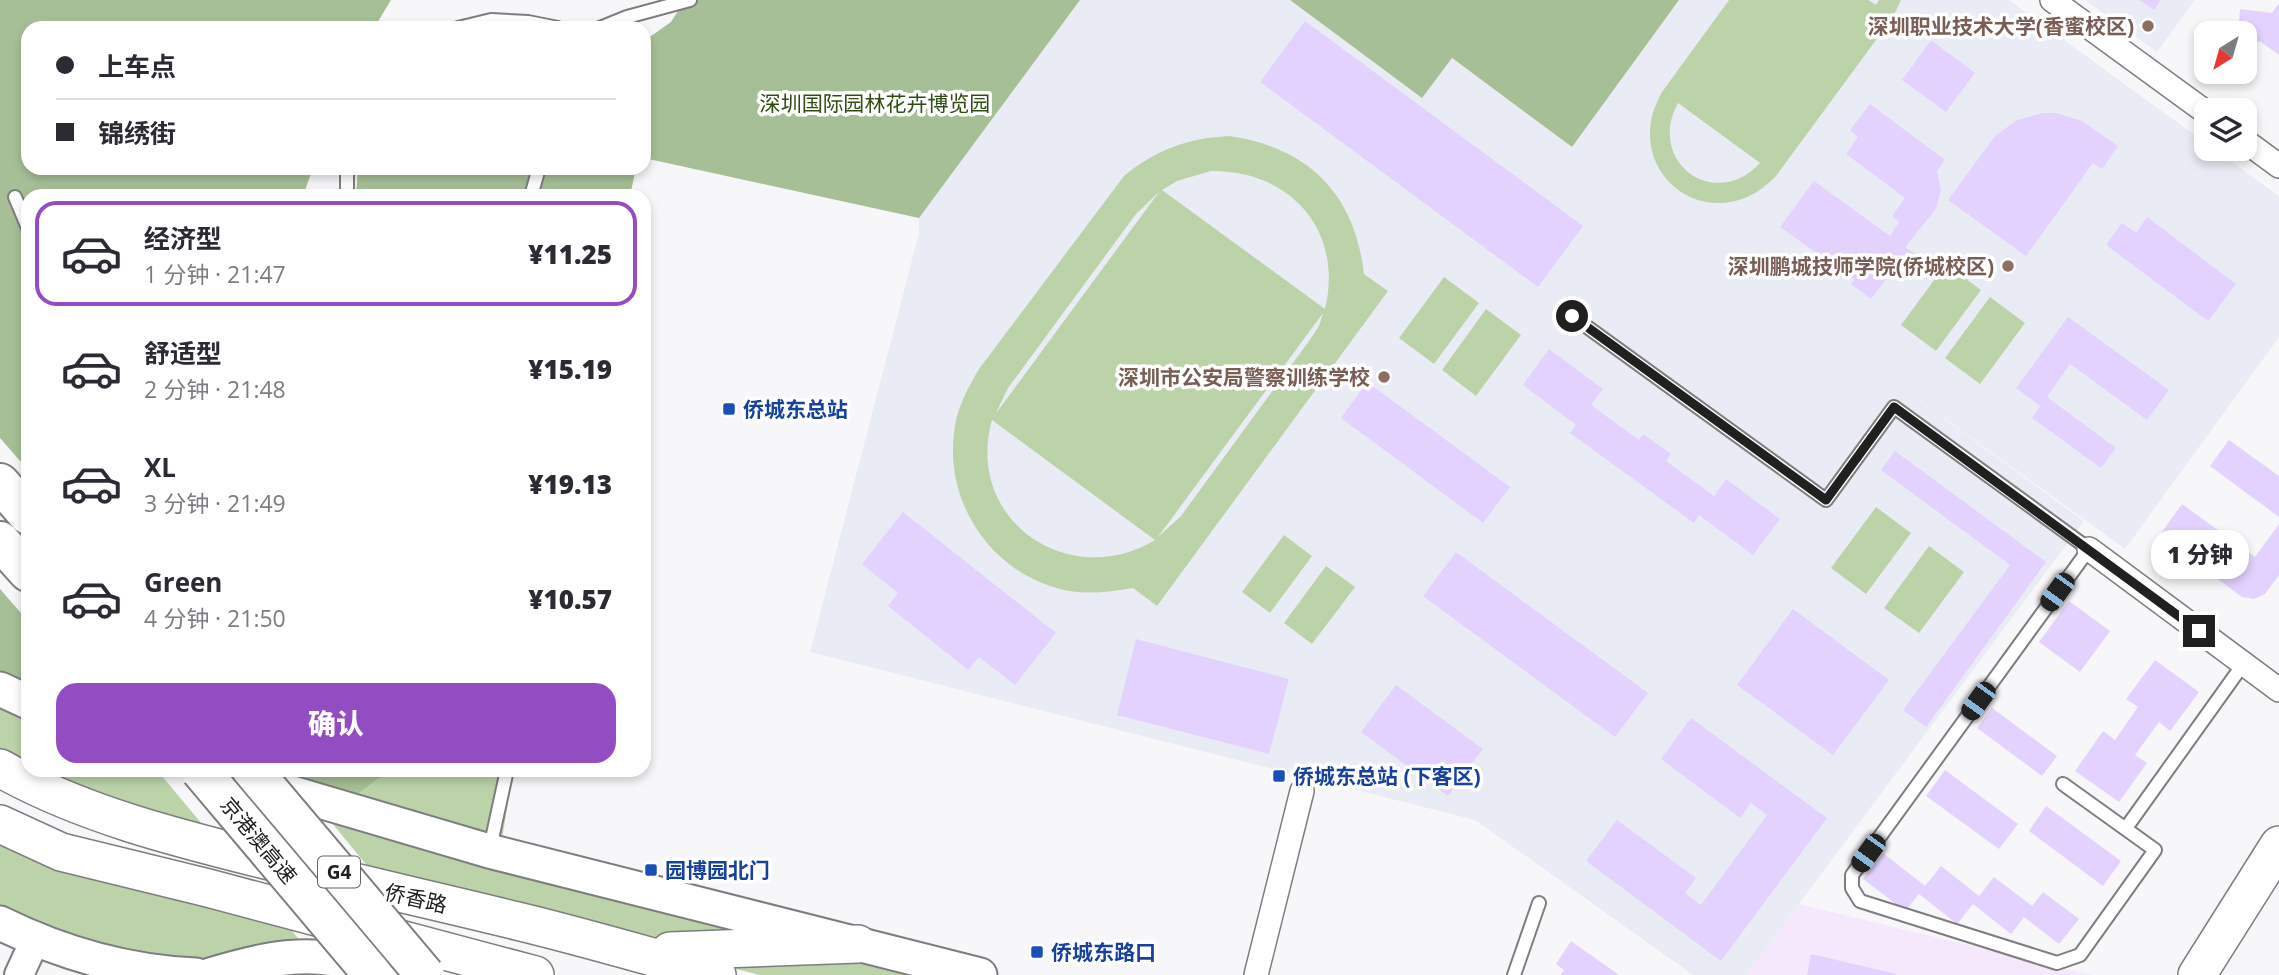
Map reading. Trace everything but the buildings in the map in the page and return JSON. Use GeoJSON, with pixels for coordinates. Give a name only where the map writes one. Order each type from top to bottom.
{"type":"FeatureCollection","features":[{"type":"Feature","properties":{"kind":"highway"},"geometry":{"type":"LineString","coordinates":[[0,483],[21,507]]}},
{"type":"Feature","properties":{"kind":"highway"},"geometry":{"type":"LineString","coordinates":[[0,541],[21,564]]}},
{"type":"Feature","properties":{"kind":"highway","name":"京港澳高速"},"geometry":{"type":"LineString","coordinates":[[206,777],[373,975]]}},
{"type":"Feature","properties":{"kind":"highway","name":"京港澳高速"},"geometry":{"type":"LineString","coordinates":[[258,777],[425,975]]}},
{"type":"Feature","properties":{"kind":"main road"},"geometry":{"type":"LineString","coordinates":[[0,689],[21,699]]}},
{"type":"Feature","properties":{"kind":"main road","name":"侨香路"},"geometry":{"type":"LineString","coordinates":[[0,768],[29,785],[84,806],[193,841],[390,892],[519,921],[717,975]]}},
{"type":"Feature","properties":{"kind":"main road"},"geometry":{"type":"LineString","coordinates":[[238,777],[489,851],[980,975]]}},
{"type":"Feature","properties":{"kind":"main road","name":"侨香路"},"geometry":{"type":"LineString","coordinates":[[0,824],[61,852],[535,975]]}},
{"type":"Feature","properties":{"kind":"main road"},"geometry":{"type":"LineString","coordinates":[[2197,975],[2279,845]]}},
{"type":"Feature","properties":{"kind":"main road"},"geometry":{"type":"LineString","coordinates":[[0,923],[35,940],[102,960],[157,973],[196,975]]}},
{"type":"Feature","properties":{"kind":"main road"},"geometry":{"type":"LineString","coordinates":[[636,953],[858,944]]}},
{"type":"Feature","properties":{"kind":"main road"},"geometry":{"type":"LineString","coordinates":[[210,975],[255,961],[293,958],[333,959],[398,975]]}},
{"type":"Feature","properties":{"kind":"street"},"geometry":{"type":"LineString","coordinates":[[2052,0],[2194,104]]}},
{"type":"Feature","properties":{"kind":"street"},"geometry":{"type":"LineString","coordinates":[[2257,150],[2279,166]]}},
{"type":"Feature","properties":{"kind":"street"},"geometry":{"type":"LineString","coordinates":[[2089,549],[2279,690]]}},
{"type":"Feature","properties":{"kind":"street"},"geometry":{"type":"LineString","coordinates":[[1256,975],[1302,791]]}},
{"type":"Feature","properties":{"kind":"street"},"geometry":{"type":"LineString","coordinates":[[19,975],[35,940]]}},
{"type":"Feature","properties":{"kind":"lane"},"geometry":{"type":"LineString","coordinates":[[618,21],[690,0]]}},
{"type":"Feature","properties":{"kind":"lane"},"geometry":{"type":"LineString","coordinates":[[487,21],[509,21]]}},
{"type":"Feature","properties":{"kind":"lane"},"geometry":{"type":"LineString","coordinates":[[15,197],[21,211]]}},
{"type":"Feature","properties":{"kind":"lane"},"geometry":{"type":"LineString","coordinates":[[1572,316],[1826,500],[1894,407],[2089,549],[1852,875],[1852,888],[1860,901],[2057,962],[2080,955],[2155,850],[2063,784]]}},
{"type":"Feature","properties":{"kind":"lane"},"geometry":{"type":"LineString","coordinates":[[2126,828],[2244,663]]}},
{"type":"Feature","properties":{"kind":"lane"},"geometry":{"type":"LineString","coordinates":[[489,851],[505,777]]}},
{"type":"Feature","properties":{"kind":"lane"},"geometry":{"type":"LineString","coordinates":[[1514,975],[1539,902]]}},
{"type":"Feature","properties":{"kind":"shaded area","name":"深圳市公安局警察训练学校"},"geometry":{"type":"Polygon","coordinates":[[[1080,0],[1290,0],[1422,98],[1451,58],[1572,147],[1679,0],[2009,0],[2194,135],[2194,161],[2231,161],[2279,196],[2279,337],[2125,549],[1850,350],[2084,521],[1746,975],[1693,975],[1475,820],[810,652],[919,233],[919,218],[1080,0]]]}},
{"type":"Feature","properties":{"kind":"shaded area","name":"深圳职业技术大学(香蜜校区)"},"geometry":{"type":"Polygon","coordinates":[[[2085,0],[2195,0],[2157,52],[2085,0]]]}},
{"type":"Feature","properties":{"kind":"shaded area"},"geometry":{"type":"Polygon","coordinates":[[[1799,904],[2092,975],[1746,975],[1799,904]]]}},
{"type":"Feature","properties":{"kind":"green space"},"geometry":{"type":"Polygon","coordinates":[[[0,0],[391,0],[378,21],[21,21],[21,175],[310,175],[306,189],[21,189],[21,462],[0,438],[0,0]]]}},
{"type":"Feature","properties":{"kind":"green space","name":"深圳国际园林花卉博览园"},"geometry":{"type":"Polygon","coordinates":[[[685,0],[1080,0],[919,218],[651,160],[651,36],[671,22],[685,0]]]}},
{"type":"Feature","properties":{"kind":"green space"},"geometry":{"type":"Polygon","coordinates":[[[1290,0],[1679,0],[1572,147],[1452,58],[1422,98],[1290,0]]]}},
{"type":"Feature","properties":{"kind":"green space"},"geometry":{"type":"Polygon","coordinates":[[[1729,0],[1868,0],[1876,5],[1879,0],[1901,0],[1893,17],[1776,176],[1751,195],[1725,203],[1700,200],[1678,190],[1661,172],[1651,148],[1651,121],[1662,92],[1729,0]],[[1678,103],[1670,125],[1671,144],[1678,161],[1690,174],[1706,181],[1724,183],[1742,177],[1760,163],[1678,103]]]}},
{"type":"Feature","properties":{"kind":"green space"},"geometry":{"type":"Polygon","coordinates":[[[1230,136],[1258,142],[1283,152],[1305,164],[1324,180],[1351,221],[1364,274],[1388,291],[1157,606],[1133,588],[1081,592],[1039,582],[1016,569],[996,552],[979,532],[966,510],[957,486],[953,460],[955,424],[963,400],[979,369],[1124,176],[1161,152],[1187,142],[1230,136]],[[1211,171],[1177,181],[1162,190],[1325,309],[1329,280],[1326,254],[1318,230],[1305,210],[1287,193],[1265,181],[1239,173],[1211,171]],[[1159,192],[1136,214],[1008,388],[995,414],[1159,192]],[[1323,313],[1158,537],[1181,516],[1309,341],[1319,326],[1323,313]],[[992,420],[987,456],[994,488],[1009,516],[1031,537],[1058,551],[1089,557],[1122,554],[1155,540],[992,420]]]}},
{"type":"Feature","properties":{"kind":"green space"},"geometry":{"type":"Polygon","coordinates":[[[358,175],[634,175],[632,189],[356,189],[358,175]]]}},
{"type":"Feature","properties":{"kind":"green space"},"geometry":{"type":"Polygon","coordinates":[[[1946,264],[1981,290],[1936,351],[1901,325],[1946,264]]]}},
{"type":"Feature","properties":{"kind":"green space"},"geometry":{"type":"Polygon","coordinates":[[[1444,277],[1479,303],[1434,364],[1399,338],[1444,277]]]}},
{"type":"Feature","properties":{"kind":"green space"},"geometry":{"type":"Polygon","coordinates":[[[1990,297],[2025,323],[1980,384],[1945,358],[1990,297]]]}},
{"type":"Feature","properties":{"kind":"green space"},"geometry":{"type":"Polygon","coordinates":[[[1486,309],[1521,335],[1476,396],[1442,370],[1486,309]]]}},
{"type":"Feature","properties":{"kind":"green space"},"geometry":{"type":"Polygon","coordinates":[[[1876,507],[1911,533],[1866,594],[1831,568],[1876,507]]]}},
{"type":"Feature","properties":{"kind":"green space"},"geometry":{"type":"Polygon","coordinates":[[[1284,535],[1312,556],[1270,613],[1242,592],[1284,535]]]}},
{"type":"Feature","properties":{"kind":"green space"},"geometry":{"type":"Polygon","coordinates":[[[1929,546],[1964,572],[1919,633],[1884,608],[1929,546]]]}},
{"type":"Feature","properties":{"kind":"green space"},"geometry":{"type":"Polygon","coordinates":[[[1326,566],[1355,587],[1312,644],[1284,623],[1326,566]]]}},
{"type":"Feature","properties":{"kind":"green space"},"geometry":{"type":"Polygon","coordinates":[[[0,589],[21,613],[21,688],[0,677],[0,589]]]}},
{"type":"Feature","properties":{"kind":"green space"},"geometry":{"type":"Polygon","coordinates":[[[0,697],[21,707],[21,767],[0,756],[0,697]]]}},
{"type":"Feature","properties":{"kind":"green space"},"geometry":{"type":"Polygon","coordinates":[[[41,777],[163,777],[202,824],[199,826],[56,785],[41,777]]]}},
{"type":"Feature","properties":{"kind":"green space"},"geometry":{"type":"Polygon","coordinates":[[[287,777],[512,777],[501,846],[294,786],[287,777]]]}},
{"type":"Feature","properties":{"kind":"green space"},"geometry":{"type":"Polygon","coordinates":[[[294,777],[380,777],[357,794],[297,781],[294,777]]]}},
{"type":"Feature","properties":{"kind":"green space"},"geometry":{"type":"Polygon","coordinates":[[[318,806],[763,937],[635,939],[373,873],[318,806]]]}},
{"type":"Feature","properties":{"kind":"green space"},"geometry":{"type":"Polygon","coordinates":[[[0,840],[68,870],[103,881],[288,926],[307,949],[207,963],[151,961],[0,911],[0,840]]]}},
{"type":"Feature","properties":{"kind":"green space"},"geometry":{"type":"Polygon","coordinates":[[[867,946],[972,975],[760,975],[712,963],[867,946]]]}},
{"type":"Feature","properties":{"kind":"place","name":"深圳职业技术大学(香蜜校区)"},"geometry":{"type":"Point","coordinates":[2148,26]}},
{"type":"Feature","properties":{"kind":"place","name":"深圳鹏城技师学院(侨城校区)"},"geometry":{"type":"Point","coordinates":[2008,266]}},
{"type":"Feature","properties":{"kind":"place","name":"深圳市公安局警察训练学校"},"geometry":{"type":"Point","coordinates":[1384,377]}},
{"type":"Feature","properties":{"kind":"place","name":"侨城东总站"},"geometry":{"type":"Point","coordinates":[729,409]}},
{"type":"Feature","properties":{"kind":"place","name":"侨城东总站 (下客区)"},"geometry":{"type":"Point","coordinates":[1279,776]}},
{"type":"Feature","properties":{"kind":"place","name":"园博园北门"},"geometry":{"type":"Point","coordinates":[651,870]}},
{"type":"Feature","properties":{"kind":"place","name":"侨城东路口"},"geometry":{"type":"Point","coordinates":[1037,952]}},
{"type":"Feature","properties":{"kind":"route"},"geometry":{"type":"LineString","coordinates":[[1572,316],[1826,500],[1894,407],[2199,631]]}}]}
